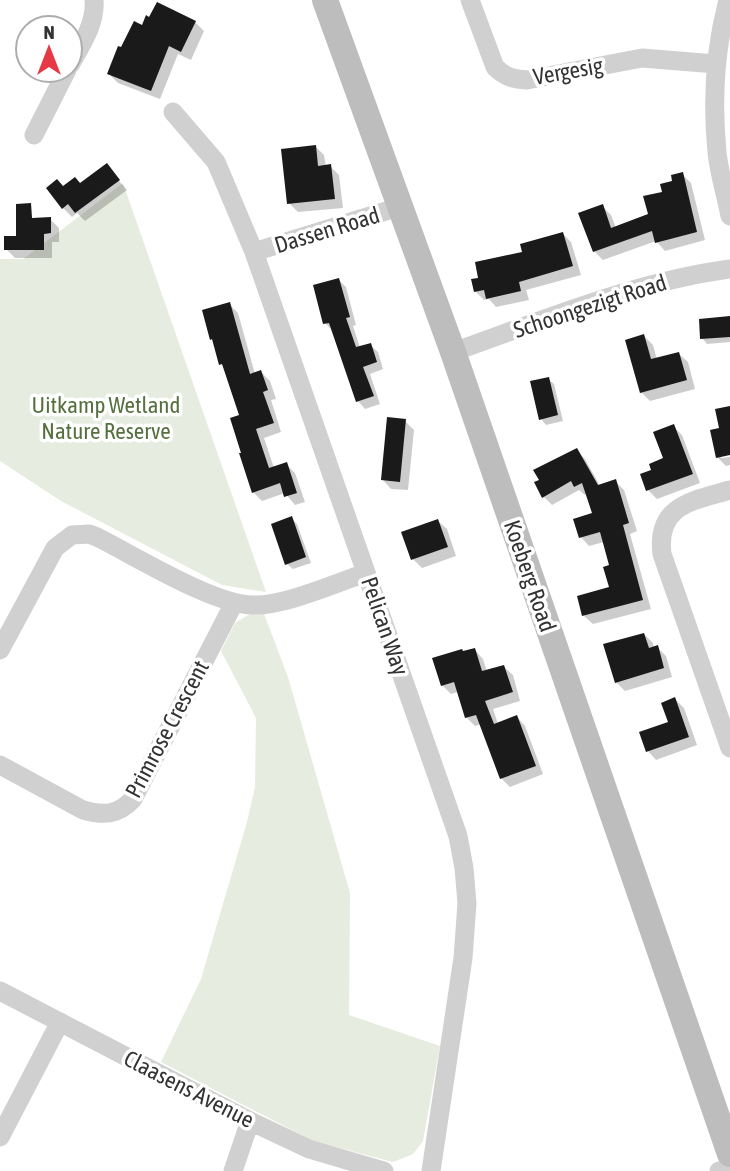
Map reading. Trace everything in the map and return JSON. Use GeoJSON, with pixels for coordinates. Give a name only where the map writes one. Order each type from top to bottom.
{"type":"FeatureCollection","features":[{"type":"Feature","properties":{"kind":"main road","name":"Koeberg Road"},"geometry":{"type":"LineString","coordinates":[[325,0],[453,352],[730,1154]]}},
{"type":"Feature","properties":{"kind":"street"},"geometry":{"type":"LineString","coordinates":[[84,38],[91,25],[94,0]]}},
{"type":"Feature","properties":{"kind":"street","name":"Vergesig"},"geometry":{"type":"LineString","coordinates":[[470,0],[495,67],[512,79],[527,80],[642,58],[716,64]]}},
{"type":"Feature","properties":{"kind":"street"},"geometry":{"type":"LineString","coordinates":[[728,0],[719,36],[716,64],[717,153],[730,216]]}},
{"type":"Feature","properties":{"kind":"street"},"geometry":{"type":"LineString","coordinates":[[34,135],[61,84]]}},
{"type":"Feature","properties":{"kind":"street","name":"Pelican Way"},"geometry":{"type":"LineString","coordinates":[[173,112],[216,162],[254,252],[458,836],[467,903],[463,958],[431,1171]]}},
{"type":"Feature","properties":{"kind":"street","name":"Dassen Road"},"geometry":{"type":"LineString","coordinates":[[254,252],[399,207]]}},
{"type":"Feature","properties":{"kind":"street","name":"Schoongezigt Road"},"geometry":{"type":"LineString","coordinates":[[453,352],[584,304],[697,273],[730,269]]}},
{"type":"Feature","properties":{"kind":"street"},"geometry":{"type":"LineString","coordinates":[[730,490],[687,504],[673,512],[666,520],[661,542],[662,554],[730,748]]}},
{"type":"Feature","properties":{"kind":"street"},"geometry":{"type":"LineString","coordinates":[[0,650],[55,548],[72,535],[89,534],[97,537],[187,583],[234,603],[274,603],[366,573]]}},
{"type":"Feature","properties":{"kind":"street","name":"Primrose Crescent"},"geometry":{"type":"LineString","coordinates":[[0,765],[83,810],[112,814],[124,809],[133,799],[234,603]]}},
{"type":"Feature","properties":{"kind":"street","name":"Claasens Avenue"},"geometry":{"type":"LineString","coordinates":[[0,991],[309,1149],[384,1171]]}},
{"type":"Feature","properties":{"kind":"street"},"geometry":{"type":"LineString","coordinates":[[0,1137],[60,1022]]}},
{"type":"Feature","properties":{"kind":"street"},"geometry":{"type":"LineString","coordinates":[[233,1171],[250,1121]]}},
{"type":"Feature","properties":{"kind":"street"},"geometry":{"type":"LineString","coordinates":[[719,1171],[730,1169]]}},
{"type":"Feature","properties":{"kind":"green space","name":"Uitkamp Wetland Nature Reserve"},"geometry":{"type":"Polygon","coordinates":[[[123,183],[266,592],[222,585],[61,501],[0,461],[0,259],[23,259],[123,183]]]}},
{"type":"Feature","properties":{"kind":"green space"},"geometry":{"type":"Polygon","coordinates":[[[250,614],[264,614],[288,677],[350,893],[349,1015],[440,1046],[423,1141],[413,1154],[393,1162],[313,1141],[161,1062],[201,979],[255,787],[256,718],[221,651],[235,623],[250,614]]]}},
{"type":"Feature","properties":{"kind":"building"},"geometry":{"type":"Polygon","coordinates":[[[157,2],[196,21],[181,52],[169,46],[151,91],[107,74],[118,46],[121,47],[134,21],[142,25],[146,15],[149,17],[157,2]]]}},
{"type":"Feature","properties":{"kind":"building"},"geometry":{"type":"Polygon","coordinates":[[[316,145],[318,166],[331,164],[335,199],[287,204],[281,149],[316,145]]]}},
{"type":"Feature","properties":{"kind":"building"},"geometry":{"type":"Polygon","coordinates":[[[107,163],[120,180],[75,213],[68,204],[62,209],[46,188],[57,179],[63,186],[75,177],[80,183],[107,163]]]}},
{"type":"Feature","properties":{"kind":"building"},"geometry":{"type":"Polygon","coordinates":[[[683,172],[697,232],[655,243],[652,231],[593,252],[578,213],[603,204],[611,228],[648,214],[643,196],[662,192],[660,184],[672,181],[671,175],[683,172]]]}},
{"type":"Feature","properties":{"kind":"building"},"geometry":{"type":"Polygon","coordinates":[[[31,203],[32,218],[51,217],[51,233],[44,234],[44,250],[4,250],[4,236],[16,236],[16,204],[31,203]]]}},
{"type":"Feature","properties":{"kind":"building"},"geometry":{"type":"Polygon","coordinates":[[[563,232],[573,266],[519,282],[521,291],[486,299],[484,290],[474,292],[471,279],[478,278],[475,262],[522,252],[520,244],[563,232]]]}},
{"type":"Feature","properties":{"kind":"building"},"geometry":{"type":"Polygon","coordinates":[[[339,278],[350,317],[346,318],[356,347],[371,343],[377,362],[363,367],[374,396],[356,402],[329,323],[323,324],[313,285],[339,278]]]}},
{"type":"Feature","properties":{"kind":"building"},"geometry":{"type":"Polygon","coordinates":[[[230,302],[250,374],[261,370],[268,390],[263,392],[274,423],[256,429],[269,468],[287,462],[297,493],[284,497],[280,483],[252,493],[230,418],[239,415],[222,364],[219,365],[212,339],[210,340],[202,310],[230,302]]]}},
{"type":"Feature","properties":{"kind":"building"},"geometry":{"type":"Polygon","coordinates":[[[730,316],[730,337],[700,339],[699,319],[730,316]]]}},
{"type":"Feature","properties":{"kind":"building"},"geometry":{"type":"Polygon","coordinates":[[[644,334],[651,359],[679,352],[687,380],[640,393],[625,340],[644,334]]]}},
{"type":"Feature","properties":{"kind":"building"},"geometry":{"type":"Polygon","coordinates":[[[549,377],[558,415],[539,420],[530,381],[549,377]]]}},
{"type":"Feature","properties":{"kind":"building"},"geometry":{"type":"Polygon","coordinates":[[[730,406],[730,455],[716,458],[710,430],[719,428],[715,409],[730,406]]]}},
{"type":"Feature","properties":{"kind":"building"},"geometry":{"type":"Polygon","coordinates":[[[387,417],[406,419],[400,482],[381,480],[387,417]]]}},
{"type":"Feature","properties":{"kind":"building"},"geometry":{"type":"Polygon","coordinates":[[[674,424],[693,474],[646,491],[640,474],[651,470],[649,464],[663,458],[653,432],[674,424]]]}},
{"type":"Feature","properties":{"kind":"building"},"geometry":{"type":"Polygon","coordinates":[[[577,448],[598,485],[616,479],[629,523],[623,525],[643,600],[582,616],[577,596],[609,587],[603,567],[609,565],[600,532],[579,538],[573,519],[592,513],[582,483],[574,487],[571,481],[542,498],[534,482],[539,480],[533,470],[577,448]]]}},
{"type":"Feature","properties":{"kind":"building"},"geometry":{"type":"Polygon","coordinates":[[[292,516],[306,557],[285,565],[271,524],[292,516]]]}},
{"type":"Feature","properties":{"kind":"building"},"geometry":{"type":"Polygon","coordinates":[[[438,519],[448,547],[411,560],[401,532],[438,519]]]}},
{"type":"Feature","properties":{"kind":"building"},"geometry":{"type":"Polygon","coordinates":[[[644,633],[649,648],[658,645],[664,668],[615,683],[603,644],[644,633]]]}},
{"type":"Feature","properties":{"kind":"building"},"geometry":{"type":"Polygon","coordinates":[[[475,648],[482,671],[504,665],[513,692],[485,701],[494,724],[517,715],[536,766],[500,779],[476,715],[465,718],[454,682],[441,686],[432,658],[475,648]]]}},
{"type":"Feature","properties":{"kind":"building"},"geometry":{"type":"Polygon","coordinates":[[[675,697],[689,737],[646,752],[639,732],[668,722],[661,703],[675,697]]]}}]}
